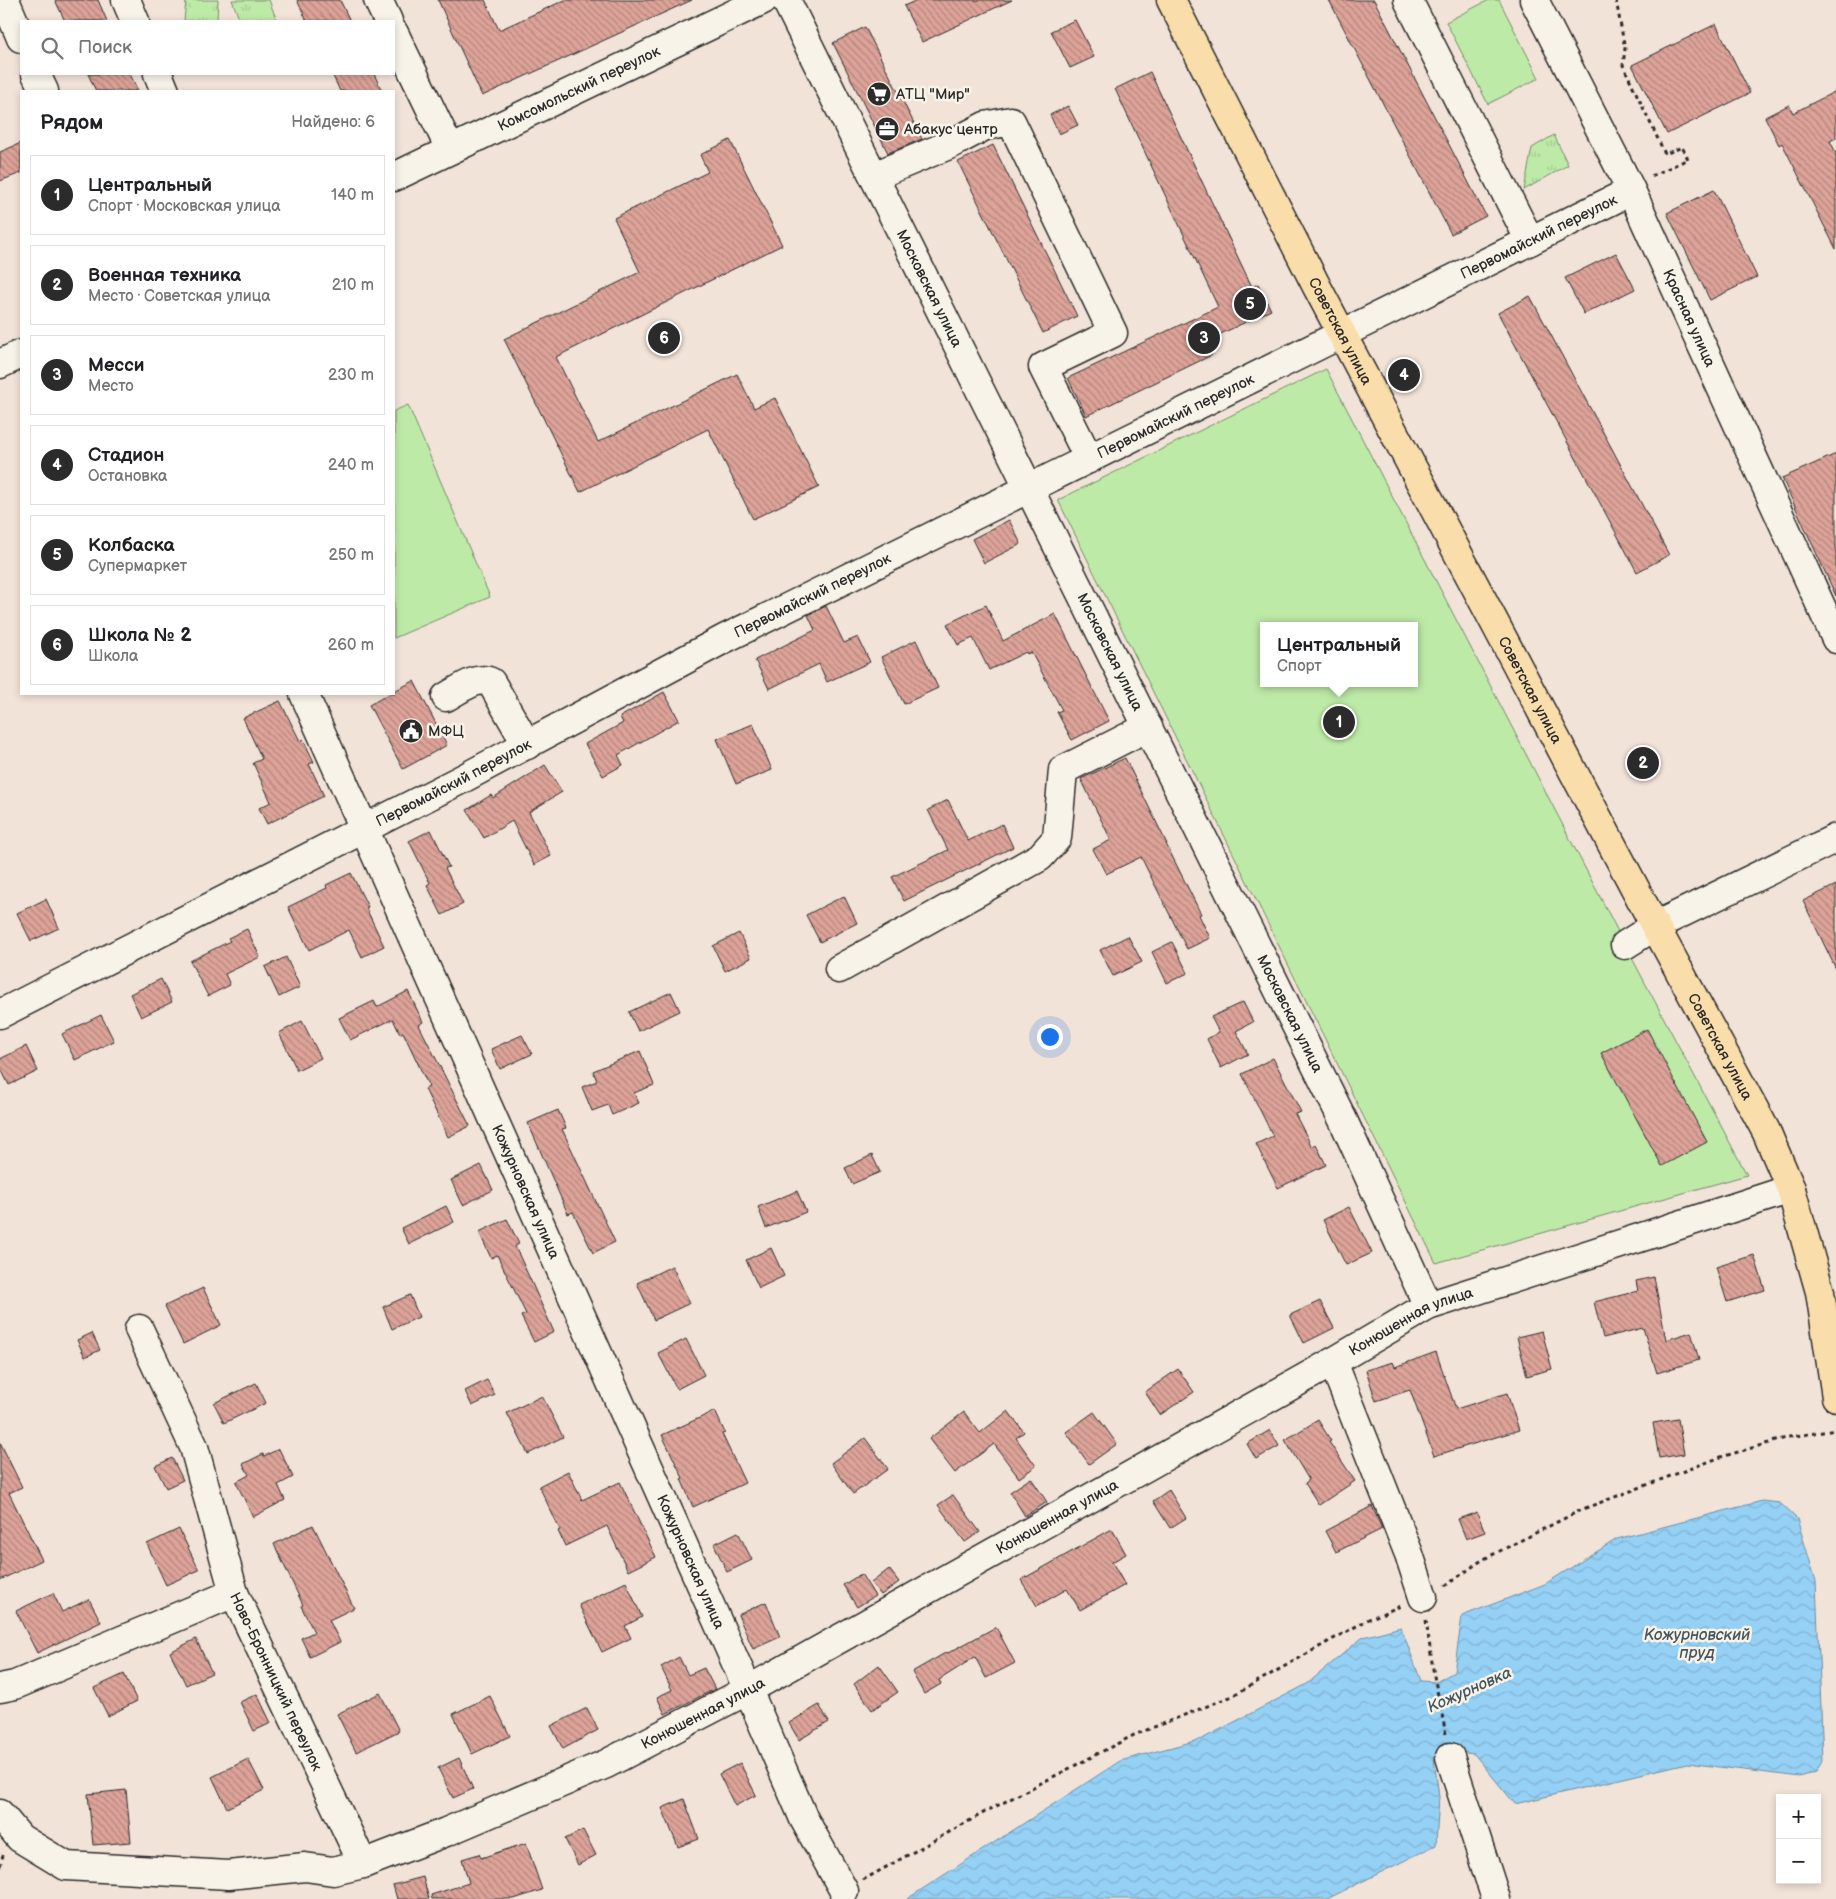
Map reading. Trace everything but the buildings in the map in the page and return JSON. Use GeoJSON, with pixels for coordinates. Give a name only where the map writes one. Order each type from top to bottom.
{"type":"FeatureCollection","features":[{"type":"Feature","properties":{"kind":"main road","name":"Советская улица"},"geometry":{"type":"LineString","coordinates":[[1170,0],[1343,334],[1655,926],[1766,1131],[1791,1189],[1828,1290],[1836,1397]]}},
{"type":"Feature","properties":{"kind":"street"},"geometry":{"type":"LineString","coordinates":[[5,0],[20,36]]}},
{"type":"Feature","properties":{"kind":"street"},"geometry":{"type":"LineString","coordinates":[[126,0],[136,20]]}},
{"type":"Feature","properties":{"kind":"street"},"geometry":{"type":"LineString","coordinates":[[378,0],[388,20]]}},
{"type":"Feature","properties":{"kind":"street","name":"Комсомольский переулок"},"geometry":{"type":"LineString","coordinates":[[395,176],[763,0]]}},
{"type":"Feature","properties":{"kind":"street","name":"Московская улица"},"geometry":{"type":"LineString","coordinates":[[786,0],[1148,726],[1357,1126],[1428,1306]]}},
{"type":"Feature","properties":{"kind":"street"},"geometry":{"type":"LineString","coordinates":[[1408,0],[1530,241]]}},
{"type":"Feature","properties":{"kind":"street","name":"Красная улица"},"geometry":{"type":"LineString","coordinates":[[1534,0],[1630,188],[1836,639]]}},
{"type":"Feature","properties":{"kind":"street"},"geometry":{"type":"LineString","coordinates":[[395,35],[450,149]]}},
{"type":"Feature","properties":{"kind":"street"},"geometry":{"type":"LineString","coordinates":[[36,75],[44,90]]}},
{"type":"Feature","properties":{"kind":"street"},"geometry":{"type":"LineString","coordinates":[[158,75],[165,90]]}},
{"type":"Feature","properties":{"kind":"street"},"geometry":{"type":"LineString","coordinates":[[874,176],[951,144],[985,126],[1011,121],[1113,333],[1043,367],[1089,459]]}},
{"type":"Feature","properties":{"kind":"street","name":"Первомайский переулок"},"geometry":{"type":"LineString","coordinates":[[0,1014],[527,745],[733,634],[1343,334],[1530,241],[1630,188]]}},
{"type":"Feature","properties":{"kind":"street"},"geometry":{"type":"LineString","coordinates":[[0,364],[20,354]]}},
{"type":"Feature","properties":{"kind":"street"},"geometry":{"type":"LineString","coordinates":[[446,697],[477,681],[485,679],[491,682],[527,745]]}},
{"type":"Feature","properties":{"kind":"street","name":"Кожурновская улица"},"geometry":{"type":"LineString","coordinates":[[304,695],[748,1690],[804,1820],[844,1891]]}},
{"type":"Feature","properties":{"kind":"street"},"geometry":{"type":"LineString","coordinates":[[840,969],[1040,857],[1057,838],[1063,770],[1148,726]]}},
{"type":"Feature","properties":{"kind":"street"},"geometry":{"type":"LineString","coordinates":[[1625,945],[1655,926],[1836,838]]}},
{"type":"Feature","properties":{"kind":"street","name":"Конюшенная улица"},"geometry":{"type":"LineString","coordinates":[[0,1814],[20,1838],[66,1866],[230,1875],[305,1867],[333,1870],[363,1864],[446,1832],[606,1764],[748,1690],[1333,1362],[1428,1306],[1791,1189]]}},
{"type":"Feature","properties":{"kind":"street"},"geometry":{"type":"LineString","coordinates":[[139,1329],[194,1447],[234,1593]]}},
{"type":"Feature","properties":{"kind":"street"},"geometry":{"type":"LineString","coordinates":[[1333,1362],[1409,1554],[1423,1598]]}},
{"type":"Feature","properties":{"kind":"street","name":"Ново-Бронницкий переулок"},"geometry":{"type":"LineString","coordinates":[[0,1688],[15,1685],[234,1593],[363,1864]]}},
{"type":"Feature","properties":{"kind":"street"},"geometry":{"type":"LineString","coordinates":[[1450,1757],[1496,1899]]}},
{"type":"Feature","properties":{"kind":"path"},"geometry":{"type":"LineString","coordinates":[[1616,0],[1625,49],[1623,65],[1665,154],[1682,147],[1688,159],[1630,188]]}},
{"type":"Feature","properties":{"kind":"path"},"geometry":{"type":"LineString","coordinates":[[844,1891],[987,1811],[1134,1735],[1230,1697],[1369,1618],[1423,1598],[1482,1560],[1583,1509],[1721,1458],[1790,1437],[1836,1430]]}},
{"type":"Feature","properties":{"kind":"path"},"geometry":{"type":"LineString","coordinates":[[1423,1598],[1434,1676],[1450,1757]]}},
{"type":"Feature","properties":{"kind":"green space"},"geometry":{"type":"Polygon","coordinates":[[[186,0],[218,0],[217,20],[184,20],[186,0]]]}},
{"type":"Feature","properties":{"kind":"green space"},"geometry":{"type":"Polygon","coordinates":[[[232,0],[269,0],[277,20],[240,20],[232,0]]]}},
{"type":"Feature","properties":{"kind":"green space"},"geometry":{"type":"Polygon","coordinates":[[[1489,0],[1499,0],[1539,78],[1488,104],[1446,22],[1489,0]]]}},
{"type":"Feature","properties":{"kind":"green space"},"geometry":{"type":"Polygon","coordinates":[[[1554,135],[1568,165],[1524,190],[1532,148],[1554,135]]]}},
{"type":"Feature","properties":{"kind":"green space"},"geometry":{"type":"Polygon","coordinates":[[[1326,369],[1625,945],[1747,1175],[1436,1263],[1058,500],[1326,369]]]}},
{"type":"Feature","properties":{"kind":"green space"},"geometry":{"type":"Polygon","coordinates":[[[408,405],[490,597],[395,638],[395,411],[408,405]]]}},
{"type":"Feature","properties":{"kind":"water","name":"Кожурновский пруд"},"geometry":{"type":"Polygon","coordinates":[[[1762,1501],[1780,1503],[1797,1519],[1816,1581],[1823,1760],[1816,1772],[1800,1777],[1687,1763],[1515,1804],[1474,1754],[1451,1751],[1434,1758],[1439,1797],[1436,1845],[1327,1899],[907,1899],[1120,1761],[1202,1739],[1307,1684],[1363,1637],[1401,1627],[1421,1681],[1436,1682],[1454,1672],[1462,1616],[1545,1584],[1617,1539],[1762,1501]]]}},
{"type":"Feature","properties":{"kind":"place","name":"АТЦ \"Мир\""},"geometry":{"type":"Point","coordinates":[879,94]}},
{"type":"Feature","properties":{"kind":"place","name":"Абакус центр"},"geometry":{"type":"Point","coordinates":[887,129]}},
{"type":"Feature","properties":{"kind":"place","name":"Колбаска"},"geometry":{"type":"Point","coordinates":[1250,304]}},
{"type":"Feature","properties":{"kind":"place","name":"Школа № 2"},"geometry":{"type":"Point","coordinates":[664,338]}},
{"type":"Feature","properties":{"kind":"place","name":"Месси"},"geometry":{"type":"Point","coordinates":[1204,338]}},
{"type":"Feature","properties":{"kind":"place","name":"Стадион"},"geometry":{"type":"Point","coordinates":[1404,375]}},
{"type":"Feature","properties":{"kind":"place","name":"Центральный"},"geometry":{"type":"Point","coordinates":[1339,722]}},
{"type":"Feature","properties":{"kind":"place","name":"МФЦ"},"geometry":{"type":"Point","coordinates":[411,731]}},
{"type":"Feature","properties":{"kind":"place","name":"Военная техника"},"geometry":{"type":"Point","coordinates":[1643,763]}},
{"type":"Feature","properties":{"kind":"water label","name":"Кожурновка"},"geometry":{"type":"Point","coordinates":[1469,1689]}}]}
